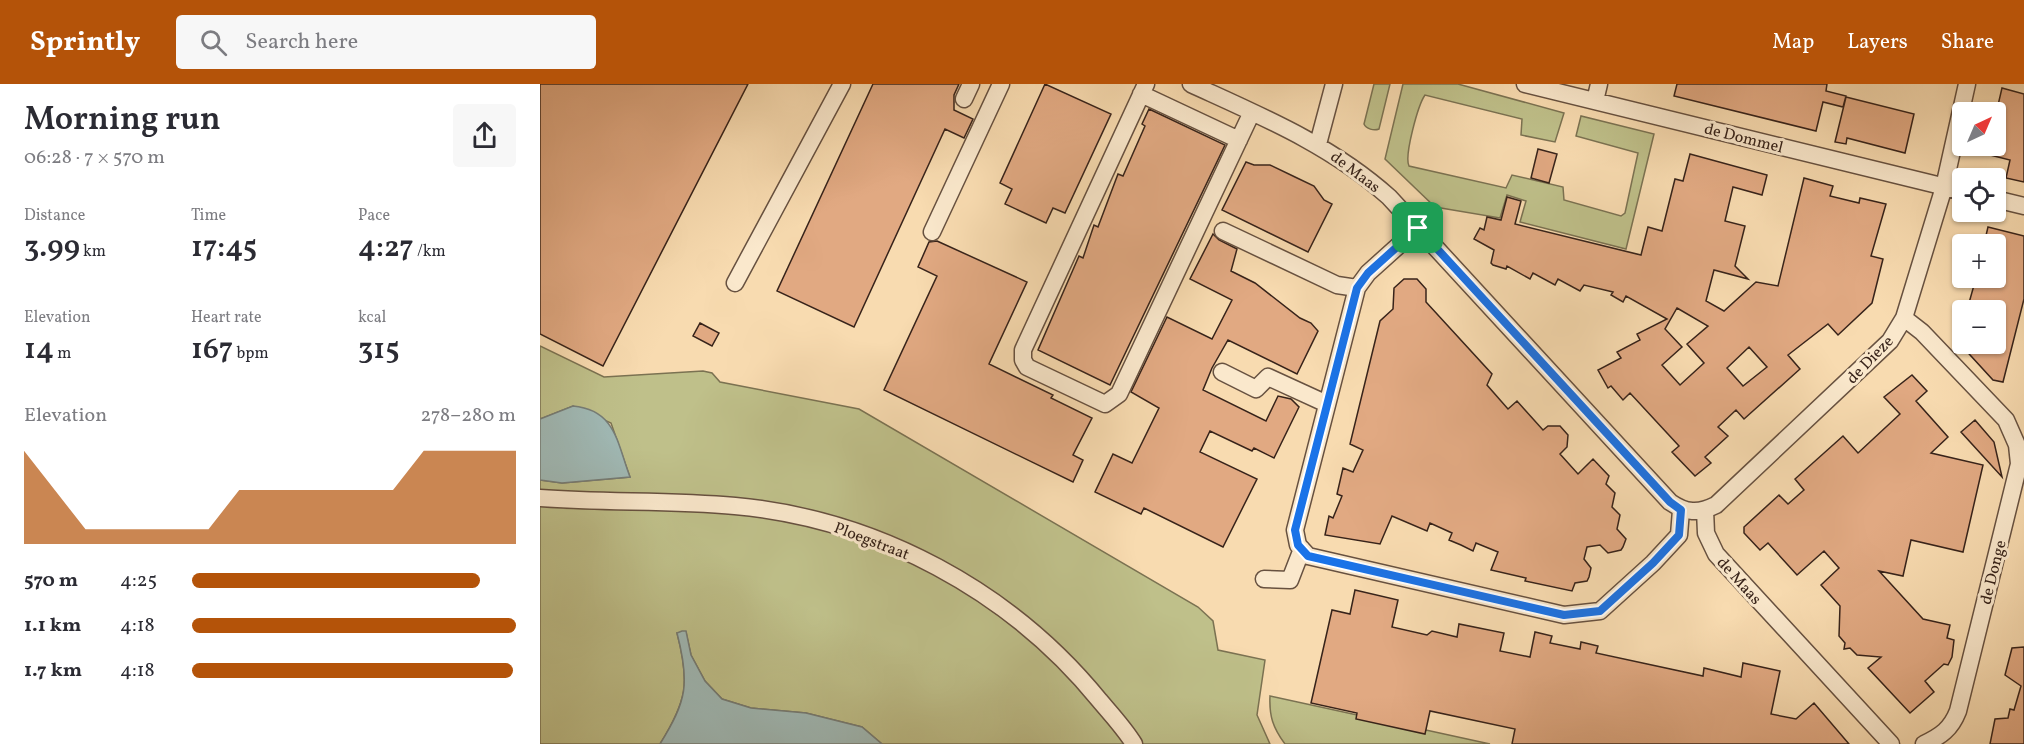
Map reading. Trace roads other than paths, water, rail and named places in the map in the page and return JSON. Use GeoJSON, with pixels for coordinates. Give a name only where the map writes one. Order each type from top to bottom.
{"type":"FeatureCollection","features":[{"type":"Feature","properties":{"kind":"street"},"geometry":{"type":"LineString","coordinates":[[735,283],[842,84]]}},
{"type":"Feature","properties":{"kind":"street"},"geometry":{"type":"LineString","coordinates":[[933,232],[1001,84]]}},
{"type":"Feature","properties":{"kind":"street","name":"de Maas"},"geometry":{"type":"LineString","coordinates":[[1191,84],[1318,144],[1362,173],[1418,228],[1670,502],[1681,510]]}},
{"type":"Feature","properties":{"kind":"street"},"geometry":{"type":"LineString","coordinates":[[1318,144],[1334,84]]}},
{"type":"Feature","properties":{"kind":"street","name":"de Dommel"},"geometry":{"type":"LineString","coordinates":[[1525,84],[1952,189]]}},
{"type":"Feature","properties":{"kind":"street"},"geometry":{"type":"LineString","coordinates":[[1595,101],[1599,84]]}},
{"type":"Feature","properties":{"kind":"street","name":"de Dieze"},"geometry":{"type":"LineString","coordinates":[[1705,510],[1716,505],[1890,341],[1904,318],[1944,187],[1967,84]]}},
{"type":"Feature","properties":{"kind":"street"},"geometry":{"type":"LineString","coordinates":[[1239,140],[1144,89],[1023,350],[1023,360],[1027,367],[1105,404],[1119,394],[1239,140],[1252,112]]}},
{"type":"Feature","properties":{"kind":"street"},"geometry":{"type":"LineString","coordinates":[[2006,202],[2024,206]]}},
{"type":"Feature","properties":{"kind":"street"},"geometry":{"type":"LineString","coordinates":[[1418,228],[1368,273],[1357,288],[1295,530],[1298,545],[1308,556],[1564,615],[1600,611],[1679,535],[1681,510],[1695,513],[1705,510]]}},
{"type":"Feature","properties":{"kind":"street"},"geometry":{"type":"LineString","coordinates":[[1223,231],[1337,285],[1357,288]]}},
{"type":"Feature","properties":{"kind":"street","name":"de Donge"},"geometry":{"type":"LineString","coordinates":[[1904,318],[1922,332],[2006,420],[2017,445],[2019,464],[1958,711],[1952,725],[1941,736],[1924,744]]}},
{"type":"Feature","properties":{"kind":"street"},"geometry":{"type":"LineString","coordinates":[[1222,372],[1256,388],[1268,377],[1327,404]]}},
{"type":"Feature","properties":{"kind":"street","name":"Ploegstraat"},"geometry":{"type":"LineString","coordinates":[[540,498],[736,506],[799,516],[881,541],[938,567],[986,595],[1018,618],[1082,679],[1134,744]]}},
{"type":"Feature","properties":{"kind":"street","name":"de Maas"},"geometry":{"type":"LineString","coordinates":[[1705,510],[1706,533],[1716,554],[1891,744]]}},
{"type":"Feature","properties":{"kind":"street"},"geometry":{"type":"LineString","coordinates":[[1264,579],[1290,580],[1302,549]]}},
{"type":"Feature","properties":{"kind":"water"},"geometry":{"type":"Polygon","coordinates":[[[573,406],[587,409],[607,421],[618,441],[630,477],[562,483],[540,480],[540,419],[573,406]]]}},
{"type":"Feature","properties":{"kind":"water"},"geometry":{"type":"Polygon","coordinates":[[[686,631],[691,655],[705,681],[722,699],[751,708],[806,713],[862,727],[882,744],[660,744],[676,716],[684,691],[684,665],[677,633],[686,631]]]}}]}
